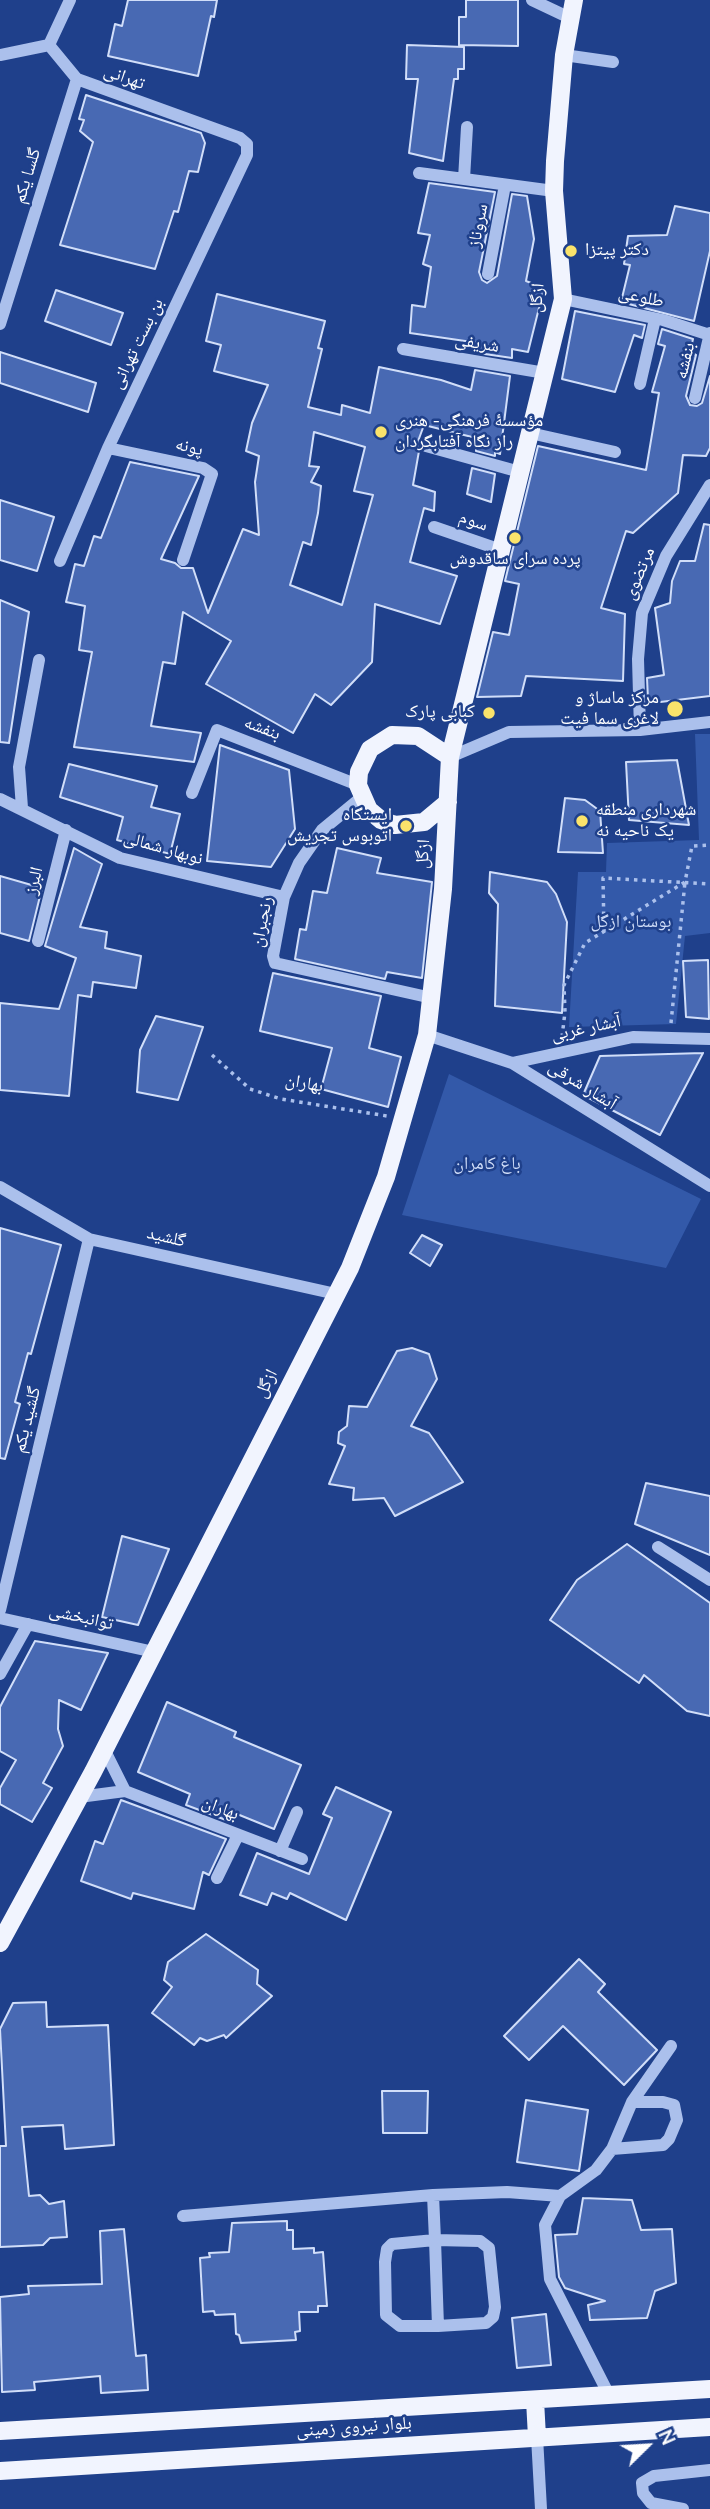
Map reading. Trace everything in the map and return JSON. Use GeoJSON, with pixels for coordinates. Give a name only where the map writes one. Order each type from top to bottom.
{"type":"FeatureCollection","features":[{"type":"Feature","properties":{"kind":"main road","name":"ازگل"},"geometry":{"type":"LineString","coordinates":[[450,757],[563,299],[554,191],[564,55],[572,9]]}},
{"type":"Feature","properties":{"kind":"main road"},"geometry":{"type":"LineString","coordinates":[[392,736],[418,736],[450,757],[448,802],[424,822],[395,825],[375,815],[360,791],[363,760],[370,749],[392,736]]}},
{"type":"Feature","properties":{"kind":"main road","name":"ازگل"},"geometry":{"type":"LineString","coordinates":[[0,1943],[104,1749],[336,1294],[386,1177],[427,1035],[448,802]]}},
{"type":"Feature","properties":{"kind":"main road","name":"بلوار نیروی زمینی"},"geometry":{"type":"LineString","coordinates":[[0,2431],[710,2389]]}},
{"type":"Feature","properties":{"kind":"main road"},"geometry":{"type":"LineString","coordinates":[[535,2400],[537,2437]]}},
{"type":"Feature","properties":{"kind":"main road","name":"بلوار نیروی زمینی"},"geometry":{"type":"LineString","coordinates":[[0,2471],[710,2427]]}},
{"type":"Feature","properties":{"kind":"street"},"geometry":{"type":"LineString","coordinates":[[0,55],[49,45],[70,0]]}},
{"type":"Feature","properties":{"kind":"street"},"geometry":{"type":"LineString","coordinates":[[531,0],[572,9]]}},
{"type":"Feature","properties":{"kind":"street","name":"تهرانی"},"geometry":{"type":"LineString","coordinates":[[49,45],[77,79],[240,138],[247,144]]}},
{"type":"Feature","properties":{"kind":"street"},"geometry":{"type":"LineString","coordinates":[[564,55],[613,62]]}},
{"type":"Feature","properties":{"kind":"street","name":"گلسا يكم"},"geometry":{"type":"LineString","coordinates":[[0,324],[77,79]]}},
{"type":"Feature","properties":{"kind":"street"},"geometry":{"type":"LineString","coordinates":[[464,179],[467,127]]}},
{"type":"Feature","properties":{"kind":"street","name":"بن بست تهرانی"},"geometry":{"type":"LineString","coordinates":[[60,561],[108,448],[247,155],[247,144]]}},
{"type":"Feature","properties":{"kind":"street","name":"سروناز"},"geometry":{"type":"LineString","coordinates":[[419,173],[554,191]]}},
{"type":"Feature","properties":{"kind":"street","name":"سروناز"},"geometry":{"type":"LineString","coordinates":[[488,274],[505,185]]}},
{"type":"Feature","properties":{"kind":"street","name":"طلوعی"},"geometry":{"type":"LineString","coordinates":[[563,299],[710,334]]}},
{"type":"Feature","properties":{"kind":"street"},"geometry":{"type":"LineString","coordinates":[[640,384],[655,319]]}},
{"type":"Feature","properties":{"kind":"street","name":"بنفشه"},"geometry":{"type":"LineString","coordinates":[[695,398],[710,334]]}},
{"type":"Feature","properties":{"kind":"street","name":"شریفی"},"geometry":{"type":"LineString","coordinates":[[403,349],[545,373]]}},
{"type":"Feature","properties":{"kind":"street"},"geometry":{"type":"LineString","coordinates":[[530,433],[615,452]]}},
{"type":"Feature","properties":{"kind":"street"},"geometry":{"type":"LineString","coordinates":[[426,446],[520,472]]}},
{"type":"Feature","properties":{"kind":"street","name":"پونه"},"geometry":{"type":"LineString","coordinates":[[108,448],[203,468],[212,474],[183,560]]}},
{"type":"Feature","properties":{"kind":"street","name":"مرتضوی"},"geometry":{"type":"LineString","coordinates":[[640,730],[638,660],[642,614],[666,556],[710,485]]}},
{"type":"Feature","properties":{"kind":"street","name":"سوم"},"geometry":{"type":"LineString","coordinates":[[434,527],[501,550]]}},
{"type":"Feature","properties":{"kind":"street"},"geometry":{"type":"LineString","coordinates":[[22,808],[19,767],[39,660]]}},
{"type":"Feature","properties":{"kind":"street"},"geometry":{"type":"LineString","coordinates":[[450,757],[509,732],[640,730],[710,722]]}},
{"type":"Feature","properties":{"kind":"street","name":"بنفشه"},"geometry":{"type":"LineString","coordinates":[[192,793],[217,730],[360,791]]}},
{"type":"Feature","properties":{"kind":"street","name":"رنجبران"},"geometry":{"type":"LineString","coordinates":[[360,791],[323,830],[299,863],[284,897],[275,963],[432,998]]}},
{"type":"Feature","properties":{"kind":"street","name":"نوبهار شمالی"},"geometry":{"type":"LineString","coordinates":[[0,799],[120,858],[284,897]]}},
{"type":"Feature","properties":{"kind":"street","name":"البرز"},"geometry":{"type":"LineString","coordinates":[[38,941],[66,830]]}},
{"type":"Feature","properties":{"kind":"street","name":"آبشار شرقی"},"geometry":{"type":"LineString","coordinates":[[427,1035],[512,1063],[710,1186]]}},
{"type":"Feature","properties":{"kind":"street","name":"آبشار غربی"},"geometry":{"type":"LineString","coordinates":[[512,1063],[634,1037],[710,1039]]}},
{"type":"Feature","properties":{"kind":"street","name":"گلشید"},"geometry":{"type":"LineString","coordinates":[[0,1187],[89,1238],[336,1294]]}},
{"type":"Feature","properties":{"kind":"street","name":"گلشيد يكم"},"geometry":{"type":"LineString","coordinates":[[0,1610],[89,1238]]}},
{"type":"Feature","properties":{"kind":"street"},"geometry":{"type":"LineString","coordinates":[[658,1547],[710,1580]]}},
{"type":"Feature","properties":{"kind":"street","name":"توانبخشی"},"geometry":{"type":"LineString","coordinates":[[0,1618],[154,1652]]}},
{"type":"Feature","properties":{"kind":"street"},"geometry":{"type":"LineString","coordinates":[[0,1674],[28,1625]]}},
{"type":"Feature","properties":{"kind":"street"},"geometry":{"type":"LineString","coordinates":[[79,1797],[125,1791],[104,1749]]}},
{"type":"Feature","properties":{"kind":"street","name":"بهاران"},"geometry":{"type":"LineString","coordinates":[[125,1791],[302,1859]]}},
{"type":"Feature","properties":{"kind":"street"},"geometry":{"type":"LineString","coordinates":[[280,1851],[297,1812]]}},
{"type":"Feature","properties":{"kind":"street"},"geometry":{"type":"LineString","coordinates":[[218,1878],[239,1835]]}},
{"type":"Feature","properties":{"kind":"street"},"geometry":{"type":"LineString","coordinates":[[608,2395],[550,2280],[545,2225],[561,2196],[597,2170],[612,2149],[632,2102],[671,2046]]}},
{"type":"Feature","properties":{"kind":"street"},"geometry":{"type":"LineString","coordinates":[[612,2149],[663,2146],[669,2139],[677,2120],[674,2105],[663,2102],[632,2102]]}},
{"type":"Feature","properties":{"kind":"street"},"geometry":{"type":"LineString","coordinates":[[183,2216],[433,2195],[507,2192],[561,2196]]}},
{"type":"Feature","properties":{"kind":"street"},"geometry":{"type":"LineString","coordinates":[[433,2195],[438,2326]]}},
{"type":"Feature","properties":{"kind":"street"},"geometry":{"type":"LineString","coordinates":[[435,2240],[480,2241],[489,2248],[495,2307],[493,2317],[486,2323],[400,2326],[386,2315],[387,2249],[393,2244],[435,2240]]}},
{"type":"Feature","properties":{"kind":"street"},"geometry":{"type":"LineString","coordinates":[[537,2437],[541,2509]]}},
{"type":"Feature","properties":{"kind":"street"},"geometry":{"type":"LineString","coordinates":[[683,2509],[651,2502],[643,2493],[642,2483],[654,2476],[710,2470]]}},
{"type":"Feature","properties":{"kind":"path"},"geometry":{"type":"LineString","coordinates":[[669,1039],[685,882],[692,846],[710,845]]}},
{"type":"Feature","properties":{"kind":"path"},"geometry":{"type":"LineString","coordinates":[[604,932],[603,878],[710,884]]}},
{"type":"Feature","properties":{"kind":"path"},"geometry":{"type":"LineString","coordinates":[[560,1053],[565,1012],[564,985],[585,943],[685,882]]}},
{"type":"Feature","properties":{"kind":"path","name":"بهاران"},"geometry":{"type":"LineString","coordinates":[[212,1055],[250,1088],[281,1099],[403,1118]]}},
{"type":"Feature","properties":{"kind":"green space","name":"بوستان ازگل"},"geometry":{"type":"Polygon","coordinates":[[[695,734],[710,734],[710,933],[685,936],[676,1024],[569,1027],[578,872],[606,872],[607,843],[699,840],[695,734]]]}},
{"type":"Feature","properties":{"kind":"green space","name":"باغ کامران"},"geometry":{"type":"Polygon","coordinates":[[[449,1074],[701,1199],[666,1268],[402,1215],[449,1074]]]}},
{"type":"Feature","properties":{"kind":"building"},"geometry":{"type":"Polygon","coordinates":[[[128,0],[217,0],[198,76],[108,56],[115,24],[122,26],[128,0]]]}},
{"type":"Feature","properties":{"kind":"building"},"geometry":{"type":"Polygon","coordinates":[[[466,0],[518,0],[518,46],[459,45],[459,17],[466,17],[466,0]]]}},
{"type":"Feature","properties":{"kind":"building"},"geometry":{"type":"Polygon","coordinates":[[[407,45],[464,47],[464,69],[458,69],[458,79],[454,79],[443,161],[409,153],[418,79],[406,79],[407,45]]]}},
{"type":"Feature","properties":{"kind":"building"},"geometry":{"type":"Polygon","coordinates":[[[86,95],[201,133],[205,143],[198,172],[189,171],[178,212],[174,211],[155,269],[60,245],[93,142],[80,131],[84,120],[79,119],[86,95]]]}},
{"type":"Feature","properties":{"kind":"building"},"geometry":{"type":"Polygon","coordinates":[[[429,183],[495,192],[479,272],[482,280],[487,283],[497,276],[512,194],[527,196],[534,239],[526,281],[544,288],[528,352],[512,349],[512,358],[478,353],[479,343],[410,333],[412,305],[425,307],[431,267],[423,264],[430,235],[418,233],[429,183]]]}},
{"type":"Feature","properties":{"kind":"building"},"geometry":{"type":"Polygon","coordinates":[[[675,206],[710,213],[710,251],[694,321],[621,302],[630,265],[624,264],[628,236],[667,235],[675,206]]]}},
{"type":"Feature","properties":{"kind":"building"},"geometry":{"type":"Polygon","coordinates":[[[56,290],[123,313],[111,345],[45,321],[56,290]]]}},
{"type":"Feature","properties":{"kind":"building"},"geometry":{"type":"Polygon","coordinates":[[[217,294],[325,321],[318,348],[322,349],[308,407],[341,415],[342,405],[370,413],[379,367],[441,380],[471,390],[475,370],[510,376],[500,454],[495,452],[495,456],[476,451],[476,438],[424,425],[417,444],[419,451],[413,485],[435,492],[434,511],[424,508],[410,562],[457,576],[440,624],[375,604],[372,662],[331,705],[315,694],[293,733],[206,684],[231,641],[183,612],[175,664],[163,662],[151,726],[201,733],[194,762],[74,747],[92,652],[79,650],[85,606],[66,602],[75,564],[84,566],[94,536],[101,538],[130,462],[199,476],[161,559],[181,568],[193,568],[208,613],[243,529],[259,535],[255,482],[259,456],[246,451],[252,423],[268,385],[214,371],[221,345],[206,341],[217,294]],[[314,432],[309,466],[319,467],[311,482],[321,486],[318,513],[311,545],[303,542],[290,585],[342,605],[373,495],[354,491],[365,447],[314,432]]]}},
{"type":"Feature","properties":{"kind":"building"},"geometry":{"type":"Polygon","coordinates":[[[575,311],[645,325],[642,338],[634,335],[615,392],[562,379],[575,311]]]}},
{"type":"Feature","properties":{"kind":"building"},"geometry":{"type":"Polygon","coordinates":[[[662,329],[693,339],[690,352],[696,355],[686,396],[690,405],[697,406],[702,403],[710,376],[710,448],[706,456],[683,455],[678,493],[633,533],[626,531],[601,608],[625,614],[623,681],[526,676],[521,696],[477,697],[493,632],[509,635],[519,584],[505,581],[538,446],[646,470],[659,393],[652,392],[665,346],[658,344],[662,329]]]}},
{"type":"Feature","properties":{"kind":"building"},"geometry":{"type":"Polygon","coordinates":[[[0,352],[96,383],[88,412],[0,383],[0,352]]]}},
{"type":"Feature","properties":{"kind":"building"},"geometry":{"type":"Polygon","coordinates":[[[472,468],[495,474],[491,502],[467,494],[472,468]]]}},
{"type":"Feature","properties":{"kind":"building"},"geometry":{"type":"Polygon","coordinates":[[[0,500],[54,517],[37,571],[0,560],[0,500]]]}},
{"type":"Feature","properties":{"kind":"building"},"geometry":{"type":"Polygon","coordinates":[[[704,524],[710,525],[710,696],[652,703],[648,699],[647,678],[664,675],[655,608],[670,603],[672,581],[680,561],[695,561],[704,524]]]}},
{"type":"Feature","properties":{"kind":"building"},"geometry":{"type":"Polygon","coordinates":[[[0,600],[29,612],[9,743],[0,742],[0,600]]]}},
{"type":"Feature","properties":{"kind":"building"},"geometry":{"type":"Polygon","coordinates":[[[220,745],[289,770],[295,829],[271,867],[207,861],[220,745]]]}},
{"type":"Feature","properties":{"kind":"building"},"geometry":{"type":"Polygon","coordinates":[[[677,760],[689,825],[629,820],[626,762],[677,760]]]}},
{"type":"Feature","properties":{"kind":"building"},"geometry":{"type":"Polygon","coordinates":[[[69,764],[157,786],[151,807],[180,814],[170,854],[117,840],[123,817],[60,797],[69,764]]]}},
{"type":"Feature","properties":{"kind":"building"},"geometry":{"type":"Polygon","coordinates":[[[565,798],[585,800],[600,811],[603,853],[558,852],[565,798]]]}},
{"type":"Feature","properties":{"kind":"building"},"geometry":{"type":"Polygon","coordinates":[[[74,848],[102,864],[80,927],[107,932],[105,948],[141,956],[136,988],[93,982],[91,997],[78,995],[69,1096],[0,1090],[0,1003],[59,1009],[76,958],[45,946],[74,848]]]}},
{"type":"Feature","properties":{"kind":"building"},"geometry":{"type":"Polygon","coordinates":[[[337,848],[381,858],[377,873],[432,882],[422,978],[387,972],[385,979],[295,959],[300,929],[306,930],[313,891],[327,893],[337,848]]]}},
{"type":"Feature","properties":{"kind":"building"},"geometry":{"type":"Polygon","coordinates":[[[490,872],[547,882],[556,894],[567,922],[562,1013],[495,1006],[498,904],[489,893],[490,872]]]}},
{"type":"Feature","properties":{"kind":"building"},"geometry":{"type":"Polygon","coordinates":[[[0,876],[42,888],[29,941],[0,933],[0,876]]]}},
{"type":"Feature","properties":{"kind":"building"},"geometry":{"type":"Polygon","coordinates":[[[708,960],[709,1019],[686,1017],[683,961],[708,960]]]}},
{"type":"Feature","properties":{"kind":"building"},"geometry":{"type":"Polygon","coordinates":[[[273,973],[381,996],[369,1048],[401,1057],[388,1107],[321,1089],[332,1048],[260,1031],[273,973]]]}},
{"type":"Feature","properties":{"kind":"building"},"geometry":{"type":"Polygon","coordinates":[[[156,1016],[203,1027],[178,1100],[137,1092],[140,1050],[156,1016]]]}},
{"type":"Feature","properties":{"kind":"building"},"geometry":{"type":"Polygon","coordinates":[[[703,1053],[660,1135],[583,1095],[600,1056],[703,1053]]]}},
{"type":"Feature","properties":{"kind":"building"},"geometry":{"type":"Polygon","coordinates":[[[0,1228],[61,1245],[15,1402],[20,1404],[5,1459],[0,1458],[0,1228]]]}},
{"type":"Feature","properties":{"kind":"building"},"geometry":{"type":"Polygon","coordinates":[[[422,1235],[442,1245],[430,1266],[410,1253],[422,1235]]]}},
{"type":"Feature","properties":{"kind":"building"},"geometry":{"type":"Polygon","coordinates":[[[412,1348],[429,1354],[437,1379],[411,1426],[429,1433],[463,1482],[395,1516],[384,1498],[353,1500],[354,1488],[329,1484],[345,1446],[338,1443],[339,1432],[347,1426],[349,1406],[367,1407],[397,1351],[412,1348]]]}},
{"type":"Feature","properties":{"kind":"building"},"geometry":{"type":"Polygon","coordinates":[[[646,1483],[710,1496],[710,1555],[635,1524],[646,1483]]]}},
{"type":"Feature","properties":{"kind":"building"},"geometry":{"type":"Polygon","coordinates":[[[122,1536],[169,1549],[138,1625],[102,1617],[122,1536]]]}},
{"type":"Feature","properties":{"kind":"building"},"geometry":{"type":"Polygon","coordinates":[[[627,1544],[710,1603],[710,1716],[687,1711],[644,1675],[639,1683],[550,1620],[577,1580],[627,1544]]]}},
{"type":"Feature","properties":{"kind":"building"},"geometry":{"type":"Polygon","coordinates":[[[35,1641],[108,1653],[81,1710],[59,1700],[58,1729],[63,1746],[43,1783],[52,1788],[32,1822],[0,1804],[0,1788],[16,1760],[0,1751],[0,1707],[35,1641]]]}},
{"type":"Feature","properties":{"kind":"building"},"geometry":{"type":"Polygon","coordinates":[[[167,1702],[236,1732],[234,1737],[301,1765],[274,1829],[237,1814],[234,1823],[186,1805],[190,1794],[138,1772],[167,1702]]]}},
{"type":"Feature","properties":{"kind":"building"},"geometry":{"type":"Polygon","coordinates":[[[336,1787],[391,1812],[346,1920],[290,1893],[287,1899],[272,1893],[267,1905],[240,1895],[257,1853],[309,1874],[332,1818],[323,1814],[336,1787]]]}},
{"type":"Feature","properties":{"kind":"building"},"geometry":{"type":"Polygon","coordinates":[[[121,1800],[226,1839],[209,1875],[203,1872],[194,1909],[133,1893],[131,1899],[81,1881],[95,1841],[103,1844],[121,1800]]]}},
{"type":"Feature","properties":{"kind":"building"},"geometry":{"type":"Polygon","coordinates":[[[206,1934],[258,1970],[257,1984],[272,1996],[226,2038],[224,2035],[207,2041],[200,2038],[194,2045],[152,2013],[172,1987],[164,1980],[168,1962],[206,1934]]]}},
{"type":"Feature","properties":{"kind":"building"},"geometry":{"type":"Polygon","coordinates":[[[579,1959],[605,1984],[598,1992],[657,2050],[624,2085],[563,2026],[529,2060],[504,2036],[579,1959]]]}},
{"type":"Feature","properties":{"kind":"building"},"geometry":{"type":"Polygon","coordinates":[[[46,2002],[47,2027],[108,2025],[114,2145],[65,2149],[63,2125],[22,2127],[29,2196],[40,2195],[49,2204],[64,2201],[67,2237],[50,2238],[43,2245],[0,2247],[0,2146],[6,2146],[0,2029],[13,2003],[46,2002]]]}},
{"type":"Feature","properties":{"kind":"building"},"geometry":{"type":"Polygon","coordinates":[[[382,2091],[428,2091],[427,2133],[383,2133],[382,2091]]]}},
{"type":"Feature","properties":{"kind":"building"},"geometry":{"type":"Polygon","coordinates":[[[526,2100],[588,2110],[579,2171],[517,2162],[526,2100]]]}},
{"type":"Feature","properties":{"kind":"building"},"geometry":{"type":"Polygon","coordinates":[[[583,2198],[632,2200],[641,2230],[672,2229],[676,2283],[655,2291],[647,2318],[590,2320],[588,2305],[605,2301],[565,2288],[559,2277],[555,2235],[577,2234],[583,2198]]]}},
{"type":"Feature","properties":{"kind":"building"},"geometry":{"type":"Polygon","coordinates":[[[287,2221],[287,2230],[293,2230],[293,2249],[314,2248],[314,2253],[323,2252],[327,2306],[318,2306],[318,2312],[299,2312],[300,2331],[295,2332],[296,2340],[241,2343],[239,2335],[236,2334],[235,2314],[215,2315],[214,2311],[203,2312],[200,2258],[210,2257],[209,2253],[229,2252],[232,2223],[287,2221]]]}},
{"type":"Feature","properties":{"kind":"building"},"geometry":{"type":"Polygon","coordinates":[[[124,2229],[136,2356],[146,2355],[148,2390],[101,2393],[100,2376],[34,2382],[35,2390],[2,2392],[0,2297],[29,2294],[28,2286],[102,2284],[100,2231],[124,2229]]]}},
{"type":"Feature","properties":{"kind":"building"},"geometry":{"type":"Polygon","coordinates":[[[546,2314],[551,2365],[517,2368],[512,2318],[546,2314]]]}},
{"type":"Feature","properties":{"kind":"place","name":"دکتر پیتزا"},"geometry":{"type":"Point","coordinates":[571,251]}},
{"type":"Feature","properties":{"kind":"place","name":"مؤسسۀ فرهنگی- هنری راز نگاه آفتابگردان"},"geometry":{"type":"Point","coordinates":[381,432]}},
{"type":"Feature","properties":{"kind":"place","name":"پرده سرای ساقدوش"},"geometry":{"type":"Point","coordinates":[515,538]}},
{"type":"Feature","properties":{"kind":"place","name":"مرکز ماساژ و لاغری سما فیت"},"geometry":{"type":"Point","coordinates":[675,709]}},
{"type":"Feature","properties":{"kind":"place","name":"کبابی پارک"},"geometry":{"type":"Point","coordinates":[489,713]}},
{"type":"Feature","properties":{"kind":"place","name":"شهرداری منطقه یک ناحیه نه"},"geometry":{"type":"Point","coordinates":[582,821]}},
{"type":"Feature","properties":{"kind":"place","name":"ایستگاه اتوبوس تجریش"},"geometry":{"type":"Point","coordinates":[406,826]}}]}
